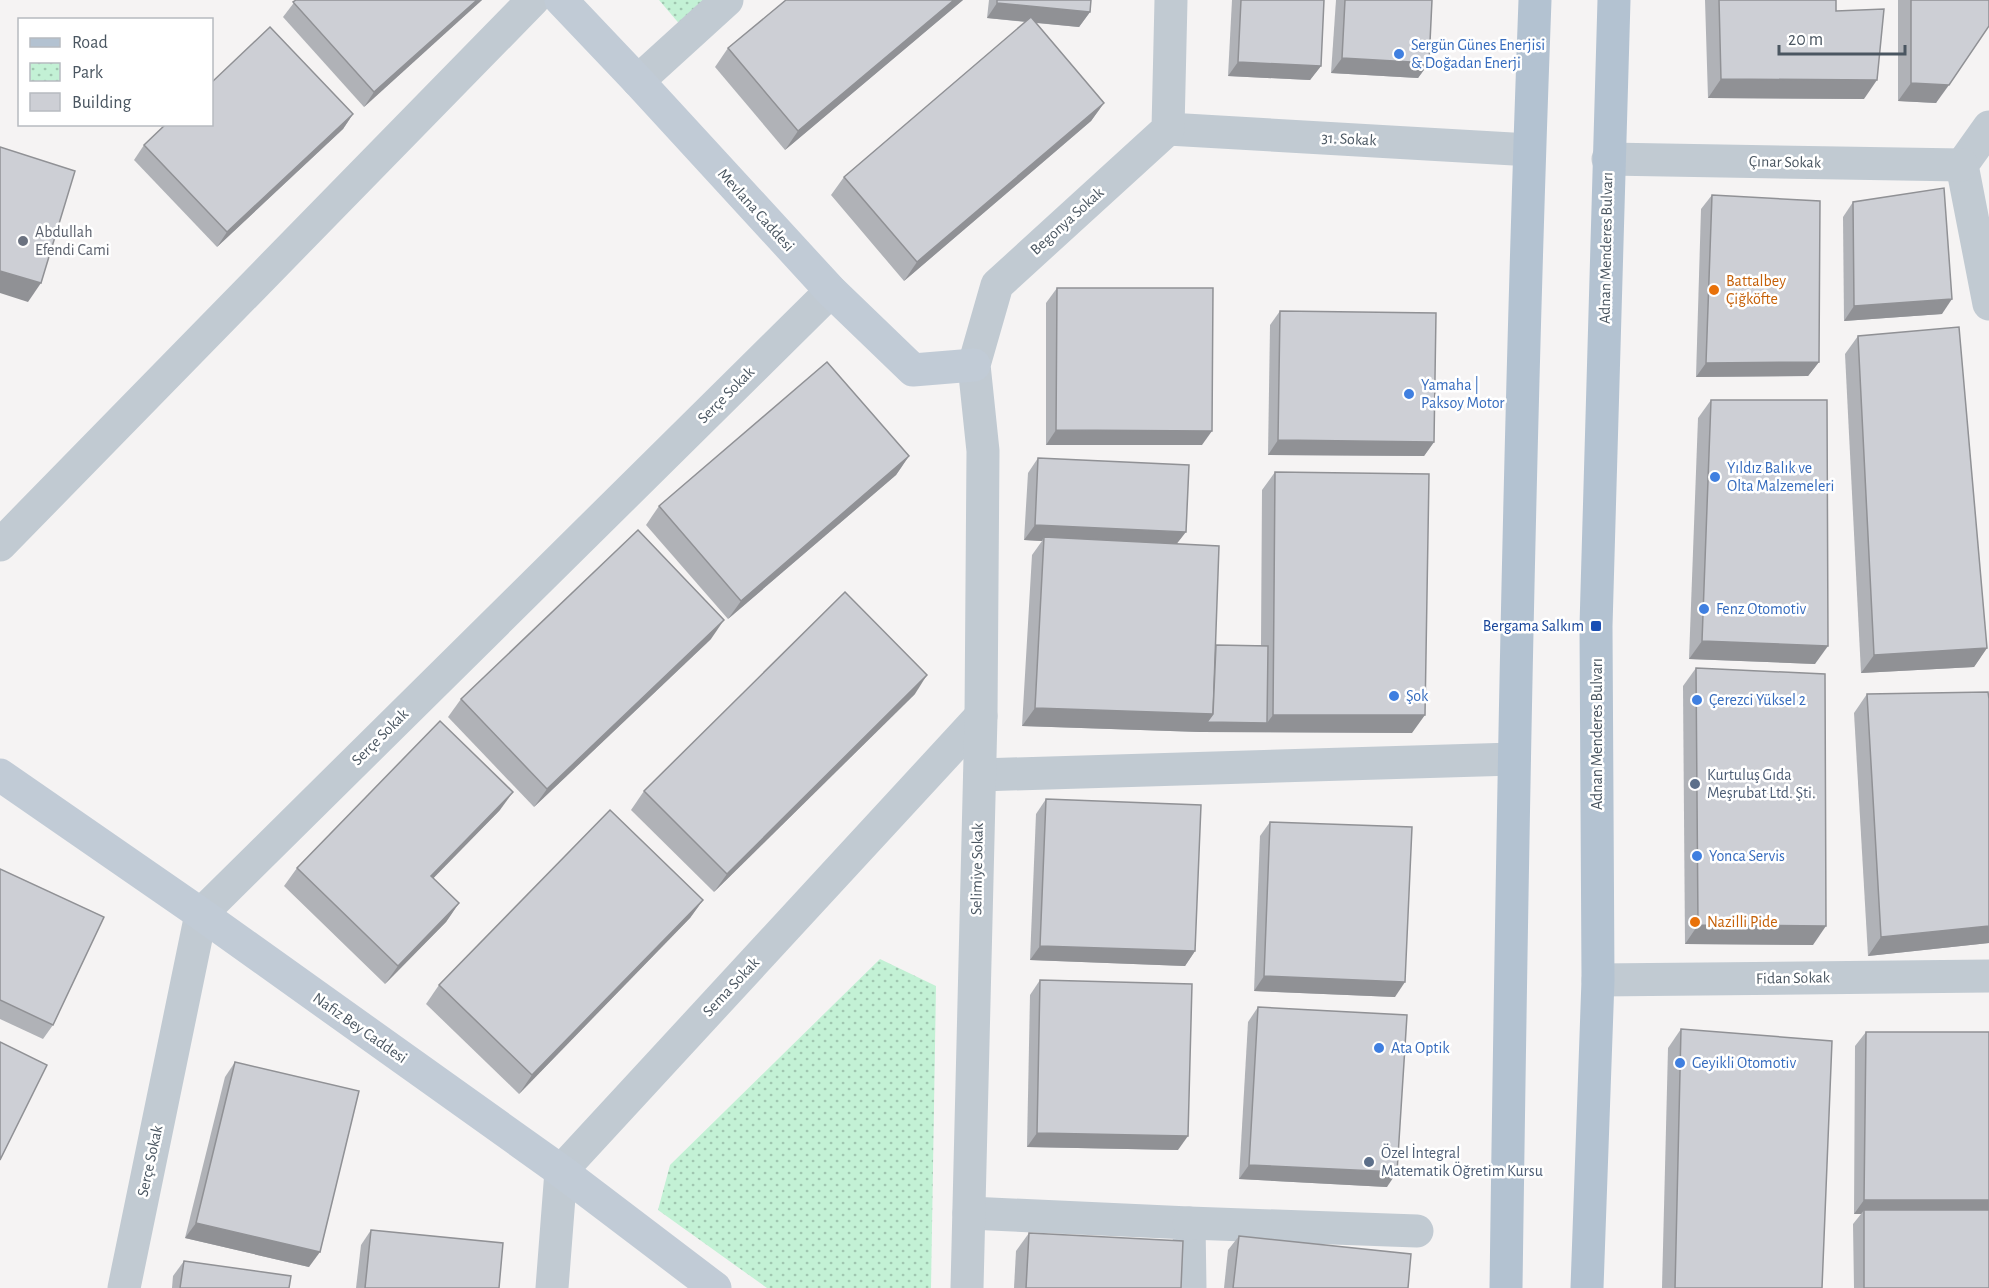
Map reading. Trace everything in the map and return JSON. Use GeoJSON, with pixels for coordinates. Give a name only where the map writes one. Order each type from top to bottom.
{"type":"FeatureCollection","features":[{"type":"Feature","properties":{"kind":"main road"},"geometry":{"type":"LineString","coordinates":[[1506,1288],[1514,759],[1529,150],[1535,0]]}},
{"type":"Feature","properties":{"kind":"main road","name":"Adnan Menderes Bulvarı"},"geometry":{"type":"LineString","coordinates":[[1587,1288],[1598,980],[1596,626],[1614,0]]}},
{"type":"Feature","properties":{"kind":"street"},"geometry":{"type":"LineString","coordinates":[[0,545],[533,0]]}},
{"type":"Feature","properties":{"kind":"street","name":"Mevlana Caddesi"},"geometry":{"type":"LineString","coordinates":[[561,0],[831,291],[913,370],[974,364]]}},
{"type":"Feature","properties":{"kind":"street"},"geometry":{"type":"LineString","coordinates":[[638,81],[727,0]]}},
{"type":"Feature","properties":{"kind":"street"},"geometry":{"type":"LineString","coordinates":[[1168,129],[1171,0]]}},
{"type":"Feature","properties":{"kind":"street"},"geometry":{"type":"LineString","coordinates":[[1989,127],[1976,174],[1989,304]]}},
{"type":"Feature","properties":{"kind":"street","name":"31. Sokak"},"geometry":{"type":"LineString","coordinates":[[1168,129],[1529,150]]}},
{"type":"Feature","properties":{"kind":"street","name":"Begonya Sokak"},"geometry":{"type":"LineString","coordinates":[[983,451],[974,364],[997,285],[1168,129]]}},
{"type":"Feature","properties":{"kind":"street","name":"Çınar Sokak"},"geometry":{"type":"LineString","coordinates":[[1608,159],[1976,174]]}},
{"type":"Feature","properties":{"kind":"street","name":"Serçe Sokak"},"geometry":{"type":"LineString","coordinates":[[124,1288],[201,915],[831,291]]}},
{"type":"Feature","properties":{"kind":"street","name":"Selimiye Sokak"},"geometry":{"type":"LineString","coordinates":[[967,1288],[980,775],[983,451]]}},
{"type":"Feature","properties":{"kind":"street","name":"Sema Sokak"},"geometry":{"type":"LineString","coordinates":[[561,1171],[981,716]]}},
{"type":"Feature","properties":{"kind":"street"},"geometry":{"type":"LineString","coordinates":[[980,775],[1514,759]]}},
{"type":"Feature","properties":{"kind":"street","name":"Nafiz Bey Caddesi"},"geometry":{"type":"LineString","coordinates":[[0,775],[561,1171],[715,1288]]}},
{"type":"Feature","properties":{"kind":"street","name":"Fidan Sokak"},"geometry":{"type":"LineString","coordinates":[[1598,980],[1989,976]]}},
{"type":"Feature","properties":{"kind":"street"},"geometry":{"type":"LineString","coordinates":[[552,1288],[561,1171]]}},
{"type":"Feature","properties":{"kind":"street"},"geometry":{"type":"LineString","coordinates":[[969,1214],[1417,1231]]}},
{"type":"Feature","properties":{"kind":"street"},"geometry":{"type":"LineString","coordinates":[[1189,1223],[1190,1288]]}},
{"type":"Feature","properties":{"kind":"green space"},"geometry":{"type":"Polygon","coordinates":[[[659,0],[712,0],[682,27],[659,0]]]}},
{"type":"Feature","properties":{"kind":"green space"},"geometry":{"type":"Polygon","coordinates":[[[880,959],[936,986],[931,1288],[767,1288],[658,1210],[670,1165],[880,959]]]}},
{"type":"Feature","properties":{"kind":"building"},"geometry":{"type":"Polygon","coordinates":[[[296,0],[477,0],[374,92],[293,2],[296,0]]]}},
{"type":"Feature","properties":{"kind":"building"},"geometry":{"type":"Polygon","coordinates":[[[786,0],[954,0],[798,131],[728,48],[786,0]]]}},
{"type":"Feature","properties":{"kind":"building"},"geometry":{"type":"Polygon","coordinates":[[[997,0],[1091,0],[1090,12],[997,3],[997,0]]]}},
{"type":"Feature","properties":{"kind":"building"},"geometry":{"type":"Polygon","coordinates":[[[1241,0],[1324,0],[1321,66],[1238,62],[1241,0]]]}},
{"type":"Feature","properties":{"kind":"building"},"geometry":{"type":"Polygon","coordinates":[[[1345,0],[1432,0],[1429,63],[1342,58],[1345,0]]]}},
{"type":"Feature","properties":{"kind":"building"},"geometry":{"type":"Polygon","coordinates":[[[1719,0],[1836,0],[1836,11],[1884,9],[1877,80],[1721,79],[1719,0]]]}},
{"type":"Feature","properties":{"kind":"building"},"geometry":{"type":"Polygon","coordinates":[[[1911,0],[1989,0],[1989,26],[1949,85],[1911,83],[1911,0]]]}},
{"type":"Feature","properties":{"kind":"building"},"geometry":{"type":"Polygon","coordinates":[[[1031,17],[1104,103],[917,262],[844,177],[1031,17]]]}},
{"type":"Feature","properties":{"kind":"building"},"geometry":{"type":"Polygon","coordinates":[[[270,27],[353,114],[227,232],[144,145],[164,126],[213,126],[213,81],[270,27]]]}},
{"type":"Feature","properties":{"kind":"building","name":"Abdullah Efendi Cami"},"geometry":{"type":"Polygon","coordinates":[[[0,147],[75,171],[41,283],[0,271],[0,147]]]}},
{"type":"Feature","properties":{"kind":"building"},"geometry":{"type":"Polygon","coordinates":[[[1944,188],[1952,299],[1854,306],[1853,202],[1944,188]]]}},
{"type":"Feature","properties":{"kind":"building"},"geometry":{"type":"Polygon","coordinates":[[[1712,195],[1820,201],[1819,362],[1706,363],[1712,195]]]}},
{"type":"Feature","properties":{"kind":"building"},"geometry":{"type":"Polygon","coordinates":[[[1057,288],[1213,288],[1212,431],[1056,430],[1057,288]]]}},
{"type":"Feature","properties":{"kind":"building"},"geometry":{"type":"Polygon","coordinates":[[[1280,311],[1436,313],[1434,442],[1278,440],[1280,311]]]}},
{"type":"Feature","properties":{"kind":"building"},"geometry":{"type":"Polygon","coordinates":[[[1959,327],[1987,648],[1874,655],[1858,336],[1959,327]]]}},
{"type":"Feature","properties":{"kind":"building"},"geometry":{"type":"Polygon","coordinates":[[[827,362],[909,456],[741,601],[659,506],[827,362]]]}},
{"type":"Feature","properties":{"kind":"building"},"geometry":{"type":"Polygon","coordinates":[[[1711,400],[1827,400],[1828,646],[1702,641],[1711,400]]]}},
{"type":"Feature","properties":{"kind":"building"},"geometry":{"type":"Polygon","coordinates":[[[1038,458],[1189,465],[1186,532],[1035,525],[1038,458]]]}},
{"type":"Feature","properties":{"kind":"building"},"geometry":{"type":"Polygon","coordinates":[[[1275,472],[1429,474],[1425,715],[1273,715],[1275,472]]]}},
{"type":"Feature","properties":{"kind":"building"},"geometry":{"type":"Polygon","coordinates":[[[638,530],[724,620],[547,789],[461,699],[638,530]]]}},
{"type":"Feature","properties":{"kind":"building"},"geometry":{"type":"Polygon","coordinates":[[[1044,537],[1219,546],[1213,714],[1035,708],[1044,537]]]}},
{"type":"Feature","properties":{"kind":"building"},"geometry":{"type":"Polygon","coordinates":[[[845,592],[927,675],[727,874],[644,791],[845,592]]]}},
{"type":"Feature","properties":{"kind":"building"},"geometry":{"type":"Polygon","coordinates":[[[1216,645],[1268,646],[1267,723],[1207,722],[1213,714],[1216,645]]]}},
{"type":"Feature","properties":{"kind":"building"},"geometry":{"type":"Polygon","coordinates":[[[1696,668],[1825,674],[1826,926],[1698,925],[1696,668]]]}},
{"type":"Feature","properties":{"kind":"building"},"geometry":{"type":"Polygon","coordinates":[[[1988,692],[1989,926],[1881,937],[1867,694],[1988,692]]]}},
{"type":"Feature","properties":{"kind":"building"},"geometry":{"type":"Polygon","coordinates":[[[440,721],[513,792],[431,876],[459,903],[398,966],[297,868],[440,721]]]}},
{"type":"Feature","properties":{"kind":"building"},"geometry":{"type":"Polygon","coordinates":[[[1046,799],[1201,805],[1195,951],[1040,946],[1046,799]]]}},
{"type":"Feature","properties":{"kind":"building"},"geometry":{"type":"Polygon","coordinates":[[[610,810],[703,900],[532,1075],[439,985],[610,810]]]}},
{"type":"Feature","properties":{"kind":"building"},"geometry":{"type":"Polygon","coordinates":[[[1270,822],[1412,827],[1405,982],[1264,976],[1270,822]]]}},
{"type":"Feature","properties":{"kind":"building"},"geometry":{"type":"Polygon","coordinates":[[[0,869],[104,917],[53,1025],[0,1000],[0,869]]]}},
{"type":"Feature","properties":{"kind":"building"},"geometry":{"type":"Polygon","coordinates":[[[1040,980],[1192,984],[1188,1136],[1037,1133],[1040,980]]]}},
{"type":"Feature","properties":{"kind":"building"},"geometry":{"type":"Polygon","coordinates":[[[1258,1007],[1407,1015],[1397,1172],[1249,1165],[1258,1007]]]}},
{"type":"Feature","properties":{"kind":"building"},"geometry":{"type":"Polygon","coordinates":[[[1681,1029],[1832,1041],[1822,1288],[1675,1288],[1681,1029]]]}},
{"type":"Feature","properties":{"kind":"building"},"geometry":{"type":"Polygon","coordinates":[[[1866,1032],[1989,1032],[1989,1200],[1864,1200],[1866,1032]]]}},
{"type":"Feature","properties":{"kind":"building"},"geometry":{"type":"Polygon","coordinates":[[[0,1042],[47,1065],[0,1160],[0,1042]]]}},
{"type":"Feature","properties":{"kind":"building"},"geometry":{"type":"Polygon","coordinates":[[[235,1062],[359,1091],[320,1252],[196,1223],[235,1062]]]}},
{"type":"Feature","properties":{"kind":"building"},"geometry":{"type":"Polygon","coordinates":[[[1864,1210],[1989,1210],[1989,1288],[1864,1288],[1864,1210]]]}},
{"type":"Feature","properties":{"kind":"building"},"geometry":{"type":"Polygon","coordinates":[[[371,1230],[503,1243],[499,1288],[365,1288],[371,1230]]]}},
{"type":"Feature","properties":{"kind":"building"},"geometry":{"type":"Polygon","coordinates":[[[1029,1233],[1183,1241],[1181,1288],[1026,1288],[1029,1233]]]}},
{"type":"Feature","properties":{"kind":"building"},"geometry":{"type":"Polygon","coordinates":[[[1239,1236],[1411,1254],[1408,1288],[1233,1288],[1239,1236]]]}},
{"type":"Feature","properties":{"kind":"building"},"geometry":{"type":"Polygon","coordinates":[[[184,1261],[291,1276],[289,1288],[180,1288],[184,1261]]]}},
{"type":"Feature","properties":{"kind":"place","name":"Sergün Günes Enerjisi & Doğadan Enerji"},"geometry":{"type":"Point","coordinates":[1399,54]}},
{"type":"Feature","properties":{"kind":"place","name":"Abdullah Efendi Cami"},"geometry":{"type":"Point","coordinates":[23,241]}},
{"type":"Feature","properties":{"kind":"place","name":"Battalbey Çiğköfte"},"geometry":{"type":"Point","coordinates":[1714,290]}},
{"type":"Feature","properties":{"kind":"place","name":"Yamaha | Paksoy Motor"},"geometry":{"type":"Point","coordinates":[1409,394]}},
{"type":"Feature","properties":{"kind":"place","name":"Yıldız Balık ve Olta Malzemeleri"},"geometry":{"type":"Point","coordinates":[1715,477]}},
{"type":"Feature","properties":{"kind":"place","name":"Fenz Otomotiv"},"geometry":{"type":"Point","coordinates":[1704,609]}},
{"type":"Feature","properties":{"kind":"place","name":"Bergama Salkım"},"geometry":{"type":"Point","coordinates":[1596,626]}},
{"type":"Feature","properties":{"kind":"place","name":"Şok"},"geometry":{"type":"Point","coordinates":[1394,696]}},
{"type":"Feature","properties":{"kind":"place","name":"Çerezci Yüksel 2"},"geometry":{"type":"Point","coordinates":[1697,700]}},
{"type":"Feature","properties":{"kind":"place","name":"Kurtuluş Gıda Meşrubat Ltd. Şti."},"geometry":{"type":"Point","coordinates":[1695,784]}},
{"type":"Feature","properties":{"kind":"place","name":"Yonca Servis"},"geometry":{"type":"Point","coordinates":[1697,856]}},
{"type":"Feature","properties":{"kind":"place","name":"Nazilli Pide"},"geometry":{"type":"Point","coordinates":[1695,922]}},
{"type":"Feature","properties":{"kind":"place","name":"Ata Optik"},"geometry":{"type":"Point","coordinates":[1379,1048]}},
{"type":"Feature","properties":{"kind":"place","name":"Geyikli Otomotiv"},"geometry":{"type":"Point","coordinates":[1680,1063]}},
{"type":"Feature","properties":{"kind":"place","name":"Özel İntegral Matematik Öğretim Kursu"},"geometry":{"type":"Point","coordinates":[1369,1162]}}]}
